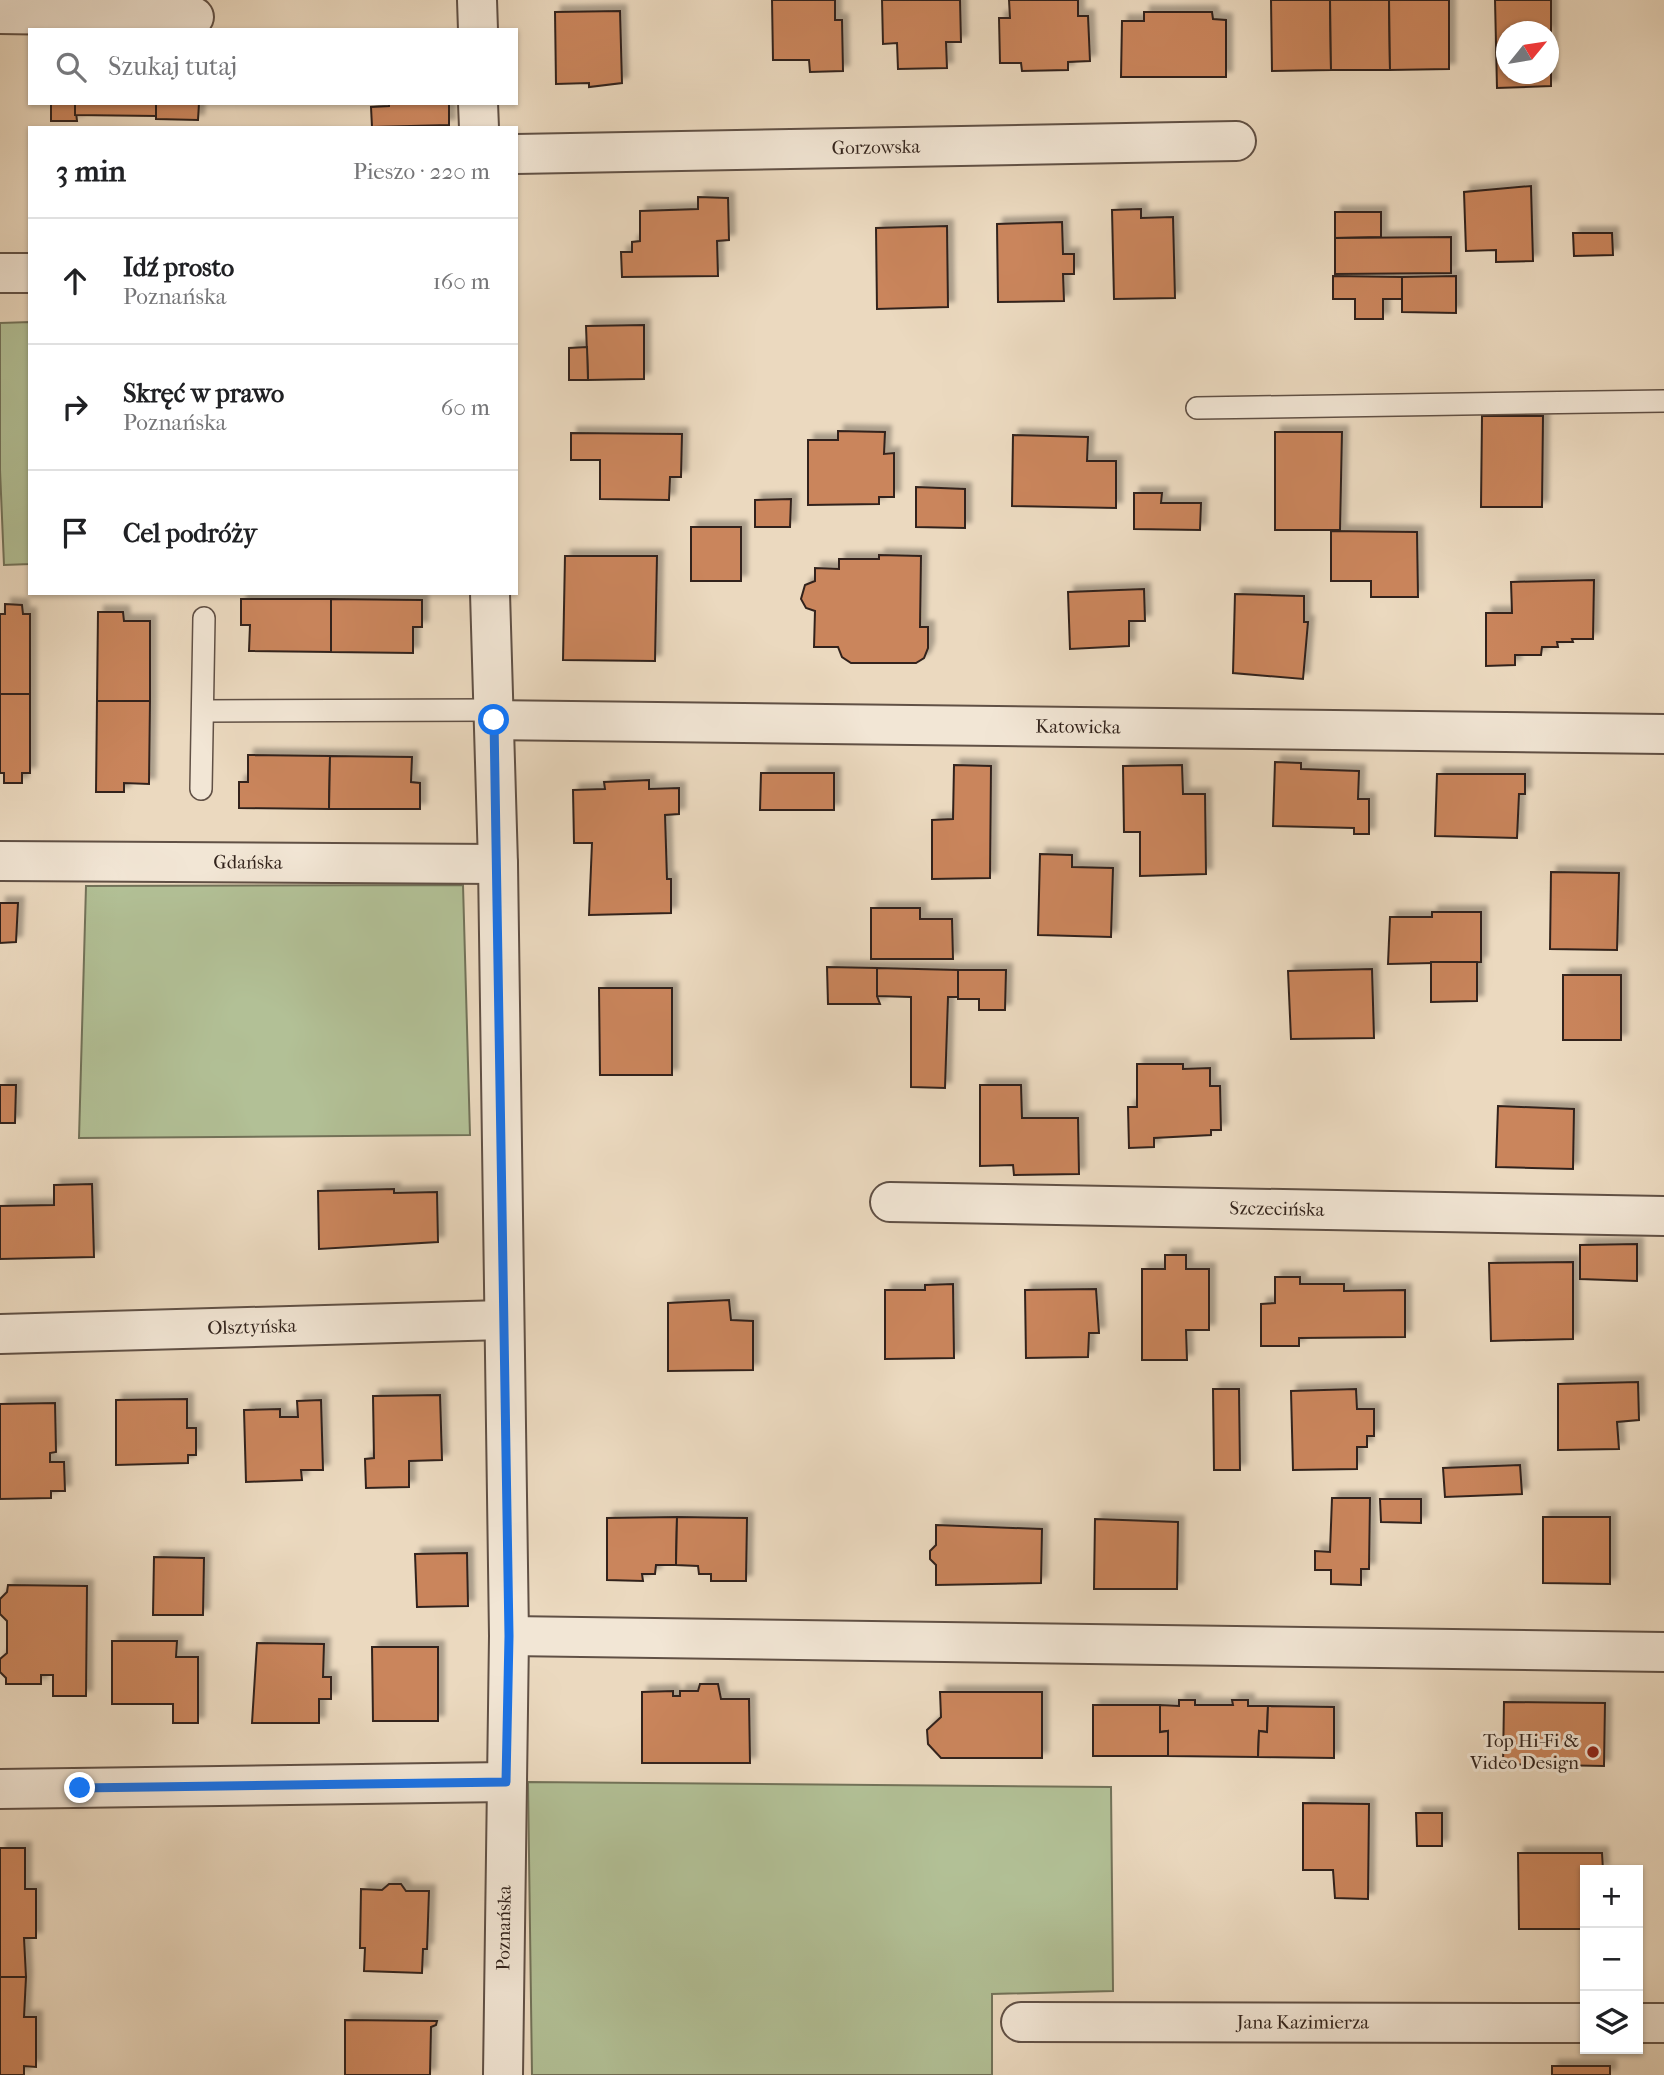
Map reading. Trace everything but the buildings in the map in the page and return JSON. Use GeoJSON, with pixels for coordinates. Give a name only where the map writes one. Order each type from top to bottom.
{"type":"FeatureCollection","features":[{"type":"Feature","properties":{"kind":"street"},"geometry":{"type":"LineString","coordinates":[[477,0],[478,28]]}},
{"type":"Feature","properties":{"kind":"street"},"geometry":{"type":"LineString","coordinates":[[0,14],[194,17]]}},
{"type":"Feature","properties":{"kind":"street"},"geometry":{"type":"LineString","coordinates":[[478,105],[479,126]]}},
{"type":"Feature","properties":{"kind":"street","name":"Gorzowska"},"geometry":{"type":"LineString","coordinates":[[518,154],[1236,141]]}},
{"type":"Feature","properties":{"kind":"street"},"geometry":{"type":"LineString","coordinates":[[0,273],[28,273]]}},
{"type":"Feature","properties":{"kind":"street","name":"Poznańska"},"geometry":{"type":"LineString","coordinates":[[491,595],[498,864],[509,1636],[503,2075]]}},
{"type":"Feature","properties":{"kind":"street","name":"Katowicka"},"geometry":{"type":"LineString","coordinates":[[494,715],[1664,734]]}},
{"type":"Feature","properties":{"kind":"street","name":"Gdańska"},"geometry":{"type":"LineString","coordinates":[[0,861],[498,864]]}},
{"type":"Feature","properties":{"kind":"street","name":"Szczecińska"},"geometry":{"type":"LineString","coordinates":[[890,1202],[1664,1216]]}},
{"type":"Feature","properties":{"kind":"street","name":"Olsztyńska"},"geometry":{"type":"LineString","coordinates":[[0,1334],[503,1320]]}},
{"type":"Feature","properties":{"kind":"street"},"geometry":{"type":"LineString","coordinates":[[509,1636],[1664,1652]]}},
{"type":"Feature","properties":{"kind":"street"},"geometry":{"type":"LineString","coordinates":[[0,1789],[506,1782]]}},
{"type":"Feature","properties":{"kind":"street","name":"Jana Kazimierza"},"geometry":{"type":"LineString","coordinates":[[1021,2022],[1580,2023]]}},
{"type":"Feature","properties":{"kind":"street"},"geometry":{"type":"LineString","coordinates":[[1643,2023],[1664,2024]]}},
{"type":"Feature","properties":{"kind":"lane"},"geometry":{"type":"LineString","coordinates":[[1197,408],[1664,401]]}},
{"type":"Feature","properties":{"kind":"lane"},"geometry":{"type":"LineString","coordinates":[[201,789],[204,618]]}},
{"type":"Feature","properties":{"kind":"lane"},"geometry":{"type":"LineString","coordinates":[[203,711],[494,715]]}},
{"type":"Feature","properties":{"kind":"green space"},"geometry":{"type":"Polygon","coordinates":[[[28,322],[28,564],[4,565],[0,470],[0,323],[28,322]]]}},
{"type":"Feature","properties":{"kind":"green space"},"geometry":{"type":"Polygon","coordinates":[[[463,885],[470,1135],[79,1138],[86,886],[463,885]]]}},
{"type":"Feature","properties":{"kind":"green space"},"geometry":{"type":"Polygon","coordinates":[[[528,1782],[1111,1787],[1113,1991],[992,1994],[992,2075],[532,2075],[528,1782]]]}},
{"type":"Feature","properties":{"kind":"place","name":"Top Hi-Fi & Video Design"},"geometry":{"type":"Point","coordinates":[1593,1752]}},
{"type":"Feature","properties":{"kind":"route"},"geometry":{"type":"LineString","coordinates":[[80,1788],[506,1782],[509,1636],[494,720]]}}]}
